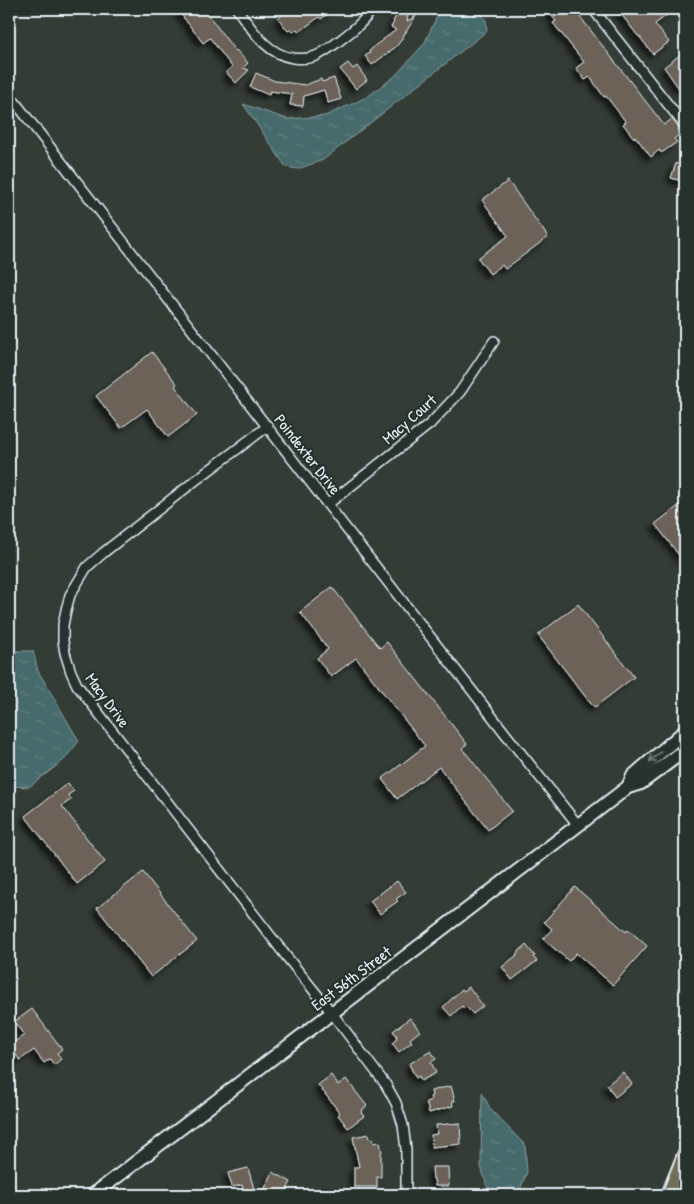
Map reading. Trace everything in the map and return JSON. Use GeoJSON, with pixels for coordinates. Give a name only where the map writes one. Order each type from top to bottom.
{"type":"FeatureCollection","features":[{"type":"Feature","properties":{"kind":"main road","name":"East 56th Street"},"geometry":{"type":"LineString","coordinates":[[628,787],[633,776],[685,731]]}},
{"type":"Feature","properties":{"kind":"main road","name":"East 56th Street"},"geometry":{"type":"LineString","coordinates":[[93,1195],[578,824],[628,787],[640,783],[685,750]]}},
{"type":"Feature","properties":{"kind":"main road"},"geometry":{"type":"LineString","coordinates":[[670,1195],[685,1155]]}},
{"type":"Feature","properties":{"kind":"street"},"geometry":{"type":"LineString","coordinates":[[237,9],[268,47],[276,53],[296,59],[312,57],[326,51],[366,19],[372,9]]}},
{"type":"Feature","properties":{"kind":"street"},"geometry":{"type":"LineString","coordinates":[[593,9],[685,126]]}},
{"type":"Feature","properties":{"kind":"street","name":"Poindexter Drive"},"geometry":{"type":"LineString","coordinates":[[15,102],[508,737],[578,824]]}},
{"type":"Feature","properties":{"kind":"street","name":"Macy Court"},"geometry":{"type":"LineString","coordinates":[[328,504],[430,424],[460,392],[494,342]]}},
{"type":"Feature","properties":{"kind":"street","name":"Macy Drive"},"geometry":{"type":"LineString","coordinates":[[268,426],[103,552],[87,567],[70,595],[66,610],[63,641],[65,653],[77,685],[382,1079],[396,1102],[400,1115],[404,1135],[406,1195]]}},
{"type":"Feature","properties":{"kind":"water"},"geometry":{"type":"Polygon","coordinates":[[[439,9],[478,9],[486,20],[487,31],[323,160],[298,169],[286,167],[243,104],[287,119],[325,116],[367,97],[395,76],[424,44],[439,9]]]}},
{"type":"Feature","properties":{"kind":"water"},"geometry":{"type":"Polygon","coordinates":[[[9,651],[33,651],[38,671],[79,741],[64,760],[29,787],[12,786],[9,781],[9,651]]]}},
{"type":"Feature","properties":{"kind":"water"},"geometry":{"type":"Polygon","coordinates":[[[482,1093],[491,1110],[525,1145],[527,1172],[518,1195],[495,1195],[487,1186],[481,1167],[482,1093]]]}},
{"type":"Feature","properties":{"kind":"building"},"geometry":{"type":"Polygon","coordinates":[[[177,9],[204,9],[235,51],[248,63],[243,68],[249,70],[236,83],[226,72],[232,67],[210,38],[203,43],[177,9]]]}},
{"type":"Feature","properties":{"kind":"building"},"geometry":{"type":"Polygon","coordinates":[[[290,9],[334,9],[321,19],[319,17],[299,32],[297,29],[293,32],[291,29],[288,31],[278,18],[290,9]]]}},
{"type":"Feature","properties":{"kind":"building"},"geometry":{"type":"Polygon","coordinates":[[[401,9],[409,9],[407,21],[416,16],[397,46],[372,65],[365,56],[370,53],[369,51],[373,47],[396,30],[391,27],[401,9]]]}},
{"type":"Feature","properties":{"kind":"building"},"geometry":{"type":"Polygon","coordinates":[[[546,9],[574,9],[664,125],[672,119],[681,130],[682,132],[674,139],[677,142],[663,152],[659,150],[651,157],[623,124],[626,122],[606,96],[604,97],[590,77],[585,80],[576,68],[584,62],[553,23],[556,21],[546,9]]]}},
{"type":"Feature","properties":{"kind":"building"},"geometry":{"type":"Polygon","coordinates":[[[617,9],[675,9],[655,24],[669,42],[653,54],[617,9]]]}},
{"type":"Feature","properties":{"kind":"building"},"geometry":{"type":"Polygon","coordinates":[[[685,51],[685,86],[680,90],[664,67],[685,51]]]}},
{"type":"Feature","properties":{"kind":"building"},"geometry":{"type":"Polygon","coordinates":[[[348,63],[353,69],[357,66],[367,80],[356,89],[340,69],[348,63]]]}},
{"type":"Feature","properties":{"kind":"building"},"geometry":{"type":"Polygon","coordinates":[[[256,73],[275,81],[305,85],[321,79],[322,82],[334,78],[341,99],[328,103],[324,90],[304,96],[303,106],[290,105],[292,94],[270,91],[269,95],[250,87],[256,73]]]}},
{"type":"Feature","properties":{"kind":"building"},"geometry":{"type":"Polygon","coordinates":[[[676,163],[685,167],[685,182],[671,178],[676,163]]]}},
{"type":"Feature","properties":{"kind":"building"},"geometry":{"type":"Polygon","coordinates":[[[508,181],[548,237],[505,269],[502,265],[490,274],[478,258],[508,236],[482,200],[508,181]]]}},
{"type":"Feature","properties":{"kind":"building"},"geometry":{"type":"Polygon","coordinates":[[[152,352],[177,384],[175,386],[197,415],[168,437],[147,409],[121,428],[96,396],[152,352]]]}},
{"type":"Feature","properties":{"kind":"building"},"geometry":{"type":"Polygon","coordinates":[[[685,501],[685,563],[655,524],[685,501]]]}},
{"type":"Feature","properties":{"kind":"building"},"geometry":{"type":"Polygon","coordinates":[[[332,587],[380,648],[387,642],[467,744],[462,748],[512,811],[488,830],[439,767],[397,799],[382,779],[425,746],[356,658],[331,677],[317,658],[328,649],[300,612],[332,587]]]}},
{"type":"Feature","properties":{"kind":"building"},"geometry":{"type":"Polygon","coordinates":[[[578,604],[634,677],[595,707],[538,635],[578,604]]]}},
{"type":"Feature","properties":{"kind":"building"},"geometry":{"type":"Polygon","coordinates":[[[68,783],[74,791],[68,795],[72,799],[62,806],[105,862],[77,884],[25,816],[68,783]]]}},
{"type":"Feature","properties":{"kind":"building"},"geometry":{"type":"Polygon","coordinates":[[[143,872],[197,941],[151,977],[97,908],[143,872]]]}},
{"type":"Feature","properties":{"kind":"building"},"geometry":{"type":"Polygon","coordinates":[[[397,881],[406,892],[396,899],[398,901],[380,914],[370,901],[397,881]]]}},
{"type":"Feature","properties":{"kind":"building"},"geometry":{"type":"Polygon","coordinates":[[[575,887],[626,932],[628,929],[647,946],[613,985],[576,953],[569,961],[543,939],[552,929],[544,922],[575,887]]]}},
{"type":"Feature","properties":{"kind":"building"},"geometry":{"type":"Polygon","coordinates":[[[526,945],[537,961],[512,980],[502,967],[526,945]]]}},
{"type":"Feature","properties":{"kind":"building"},"geometry":{"type":"Polygon","coordinates":[[[469,987],[483,1006],[473,1014],[466,1007],[464,1009],[462,1006],[451,1016],[443,1007],[462,989],[464,991],[469,987]]]}},
{"type":"Feature","properties":{"kind":"building"},"geometry":{"type":"Polygon","coordinates":[[[32,1009],[62,1049],[57,1053],[61,1059],[54,1065],[50,1059],[44,1063],[34,1050],[20,1060],[9,1046],[24,1035],[14,1022],[32,1009]]]}},
{"type":"Feature","properties":{"kind":"building"},"geometry":{"type":"Polygon","coordinates":[[[410,1018],[420,1031],[410,1039],[412,1042],[399,1052],[392,1043],[397,1039],[393,1031],[410,1018]]]}},
{"type":"Feature","properties":{"kind":"building"},"geometry":{"type":"Polygon","coordinates":[[[431,1051],[436,1059],[431,1062],[436,1073],[421,1081],[419,1076],[416,1078],[409,1064],[431,1051]]]}},
{"type":"Feature","properties":{"kind":"building"},"geometry":{"type":"Polygon","coordinates":[[[623,1072],[632,1084],[615,1097],[607,1085],[623,1072]]]}},
{"type":"Feature","properties":{"kind":"building"},"geometry":{"type":"Polygon","coordinates":[[[331,1075],[338,1085],[346,1079],[367,1106],[361,1113],[364,1116],[348,1128],[338,1115],[340,1113],[318,1085],[331,1075]]]}},
{"type":"Feature","properties":{"kind":"building"},"geometry":{"type":"Polygon","coordinates":[[[451,1086],[455,1101],[452,1101],[453,1106],[429,1113],[426,1102],[431,1100],[431,1091],[451,1086]]]}},
{"type":"Feature","properties":{"kind":"building"},"geometry":{"type":"Polygon","coordinates":[[[460,1123],[461,1144],[432,1147],[431,1135],[437,1134],[436,1125],[460,1123]]]}},
{"type":"Feature","properties":{"kind":"building"},"geometry":{"type":"Polygon","coordinates":[[[369,1134],[370,1139],[373,1138],[374,1143],[380,1142],[382,1152],[381,1177],[377,1177],[377,1187],[354,1187],[354,1167],[359,1167],[353,1137],[369,1134]]]}},
{"type":"Feature","properties":{"kind":"building"},"geometry":{"type":"Polygon","coordinates":[[[432,1167],[448,1167],[449,1186],[435,1186],[432,1167]]]}},
{"type":"Feature","properties":{"kind":"building"},"geometry":{"type":"Polygon","coordinates":[[[248,1168],[254,1189],[244,1192],[242,1185],[232,1187],[228,1173],[248,1168]]]}},
{"type":"Feature","properties":{"kind":"building"},"geometry":{"type":"Polygon","coordinates":[[[273,1172],[291,1182],[284,1195],[275,1195],[264,1190],[273,1172]]]}}]}
